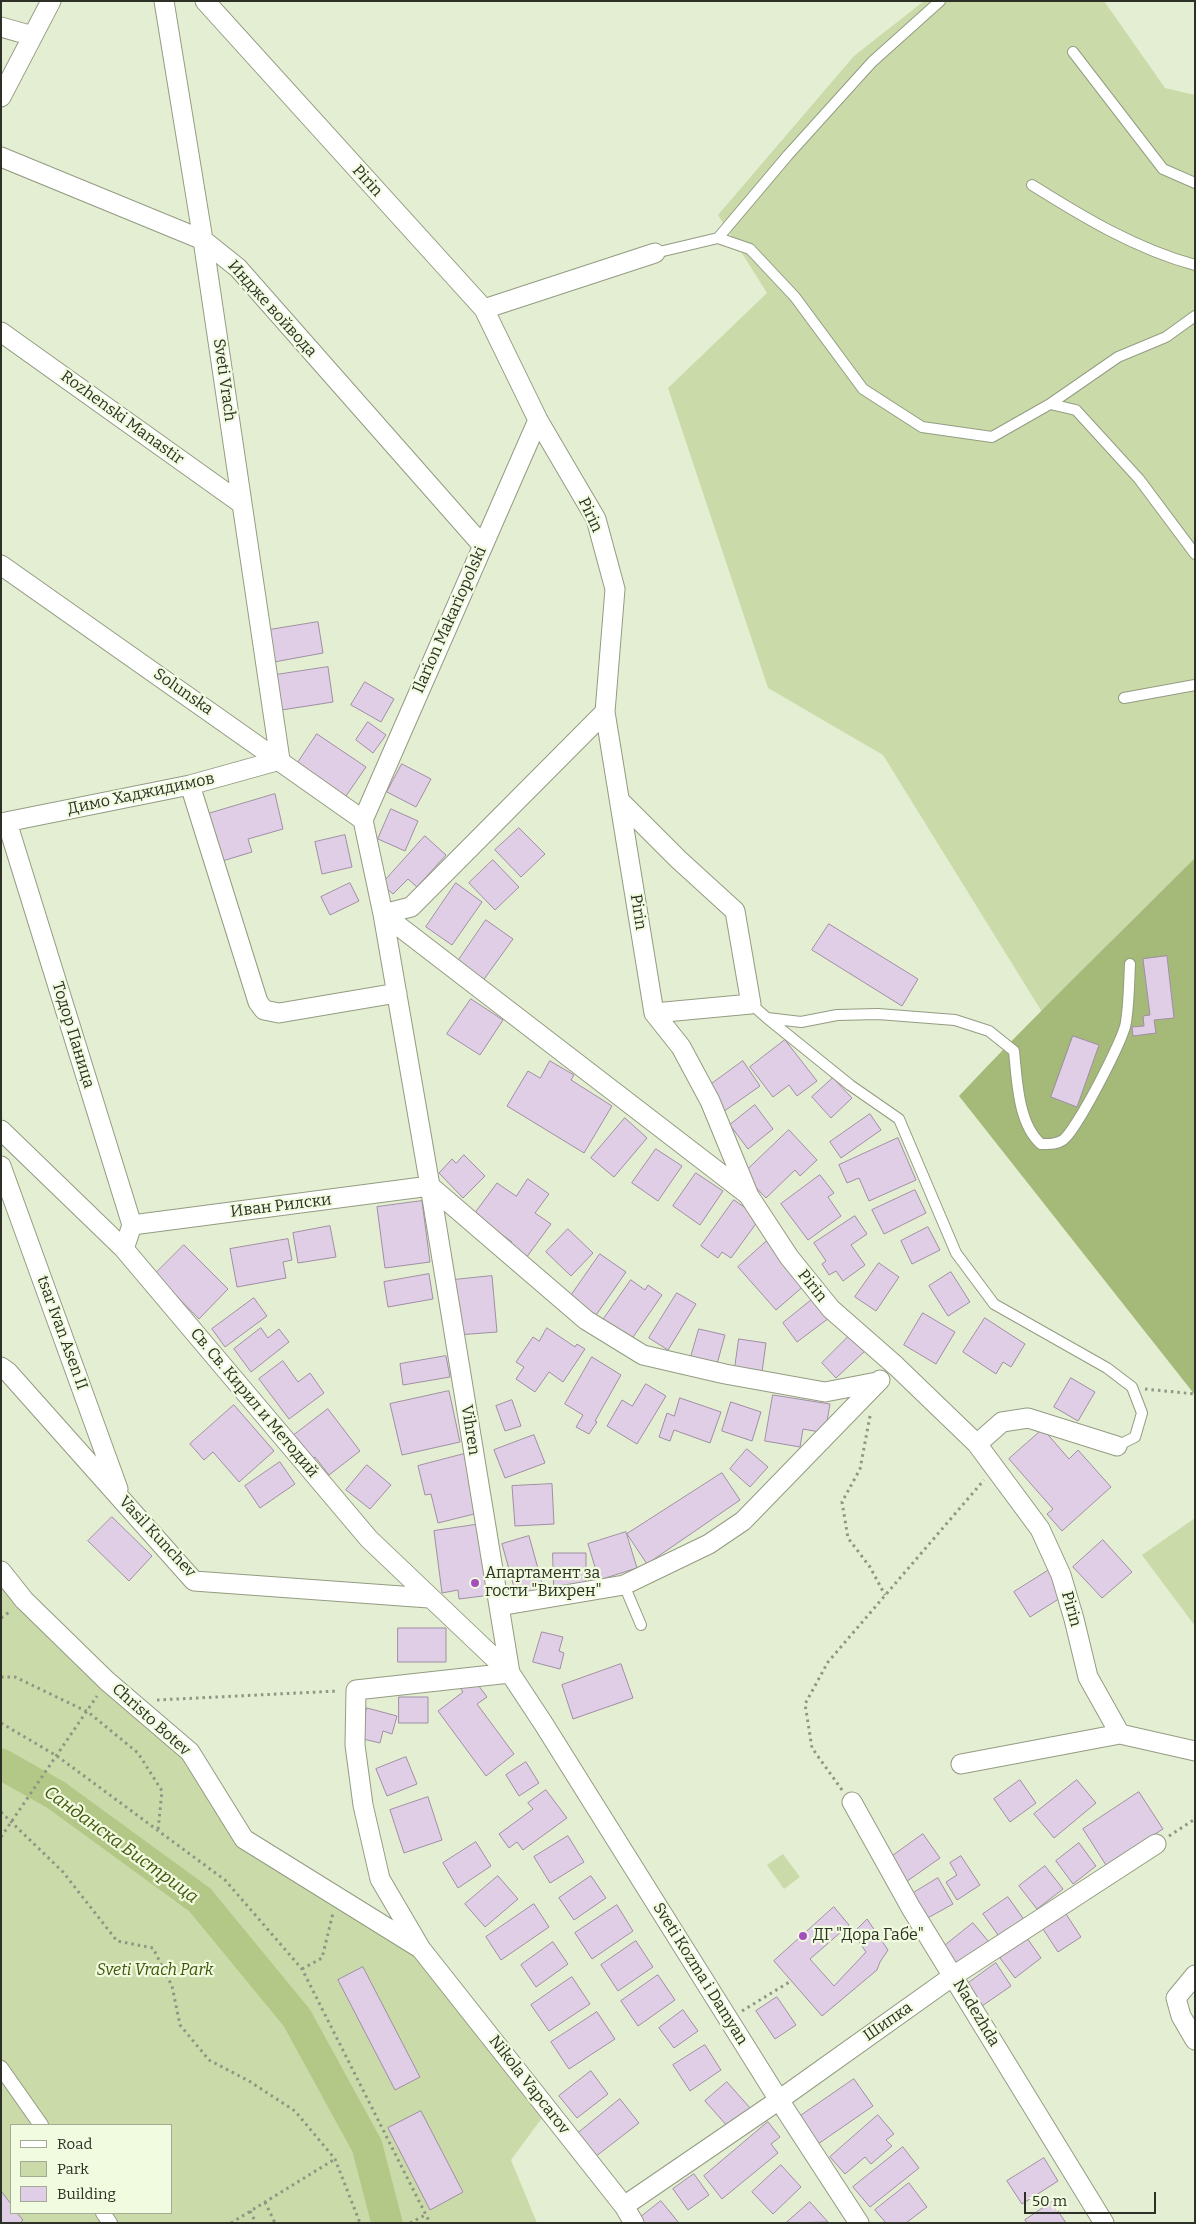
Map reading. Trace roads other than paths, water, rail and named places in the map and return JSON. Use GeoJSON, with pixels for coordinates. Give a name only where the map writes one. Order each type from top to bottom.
{"type":"FeatureCollection","features":[{"type":"Feature","properties":{"kind":"street"},"geometry":{"type":"LineString","coordinates":[[1,97],[51,1]]}},
{"type":"Feature","properties":{"kind":"street","name":"Sveti Vrach"},"geometry":{"type":"LineString","coordinates":[[164,1],[203,240],[280,760]]}},
{"type":"Feature","properties":{"kind":"street","name":"Pirin"},"geometry":{"type":"LineString","coordinates":[[204,1],[484,309],[538,420],[596,519],[615,590],[605,712],[654,1013],[681,1047],[710,1101],[749,1196],[789,1257],[831,1309],[896,1366],[977,1444],[1040,1529],[1061,1575],[1088,1678],[1120,1734]]}},
{"type":"Feature","properties":{"kind":"street"},"geometry":{"type":"LineString","coordinates":[[1,27],[33,36]]}},
{"type":"Feature","properties":{"kind":"street","name":"Индже войвода"},"geometry":{"type":"LineString","coordinates":[[1,157],[203,240],[238,268],[483,546]]}},
{"type":"Feature","properties":{"kind":"street"},"geometry":{"type":"LineString","coordinates":[[484,309],[655,253]]}},
{"type":"Feature","properties":{"kind":"street","name":"Rozhenski Manastir"},"geometry":{"type":"LineString","coordinates":[[1,332],[242,504]]}},
{"type":"Feature","properties":{"kind":"street","name":"Ilarion Makariopolski"},"geometry":{"type":"LineString","coordinates":[[363,820],[538,420]]}},
{"type":"Feature","properties":{"kind":"street","name":"Solunska"},"geometry":{"type":"LineString","coordinates":[[1,564],[363,820]]}},
{"type":"Feature","properties":{"kind":"street"},"geometry":{"type":"LineString","coordinates":[[383,914],[411,907],[605,712]]}},
{"type":"Feature","properties":{"kind":"street","name":"Димо Хаджидимов"},"geometry":{"type":"LineString","coordinates":[[4,822],[190,785],[280,760]]}},
{"type":"Feature","properties":{"kind":"street"},"geometry":{"type":"LineString","coordinates":[[190,785],[258,1002],[264,1010],[280,1013],[397,994]]}},
{"type":"Feature","properties":{"kind":"street"},"geometry":{"type":"LineString","coordinates":[[621,802],[678,859],[735,911],[751,1004],[654,1013]]}},
{"type":"Feature","properties":{"kind":"street","name":"Vihren"},"geometry":{"type":"LineString","coordinates":[[363,820],[383,914],[397,994],[510,1673]]}},
{"type":"Feature","properties":{"kind":"street","name":"Тодор Паница"},"geometry":{"type":"LineString","coordinates":[[4,822],[132,1225]]}},
{"type":"Feature","properties":{"kind":"street"},"geometry":{"type":"LineString","coordinates":[[383,914],[749,1196]]}},
{"type":"Feature","properties":{"kind":"street","name":"Св. Св. Кирил и Методий"},"geometry":{"type":"LineString","coordinates":[[1,1130],[124,1248],[369,1539],[510,1673]]}},
{"type":"Feature","properties":{"kind":"street","name":"tsar Ivan Asen II"},"geometry":{"type":"LineString","coordinates":[[1,1166],[122,1500]]}},
{"type":"Feature","properties":{"kind":"street"},"geometry":{"type":"LineString","coordinates":[[430,1186],[586,1320],[643,1355],[725,1374],[825,1392],[877,1382]]}},
{"type":"Feature","properties":{"kind":"street","name":"Иван Рилски"},"geometry":{"type":"LineString","coordinates":[[132,1225],[430,1186]]}},
{"type":"Feature","properties":{"kind":"street"},"geometry":{"type":"LineString","coordinates":[[124,1248],[132,1225]]}},
{"type":"Feature","properties":{"kind":"street"},"geometry":{"type":"LineString","coordinates":[[499,1606],[624,1585],[709,1544],[742,1521],[877,1382],[896,1366]]}},
{"type":"Feature","properties":{"kind":"street","name":"Vasil Kunchev"},"geometry":{"type":"LineString","coordinates":[[1,1367],[8,1372],[194,1581],[429,1598]]}},
{"type":"Feature","properties":{"kind":"street"},"geometry":{"type":"LineString","coordinates":[[977,1444],[1002,1422],[1028,1418],[1117,1446]]}},
{"type":"Feature","properties":{"kind":"street","name":"Christo Botev"},"geometry":{"type":"LineString","coordinates":[[1,1571],[24,1600],[107,1681],[190,1752],[244,1839],[421,1949]]}},
{"type":"Feature","properties":{"kind":"street"},"geometry":{"type":"LineString","coordinates":[[421,1949],[380,1879],[362,1805],[355,1745],[356,1690],[510,1673]]}},
{"type":"Feature","properties":{"kind":"street","name":"Sveti Kozma i Damyan"},"geometry":{"type":"LineString","coordinates":[[510,1673],[779,2100],[860,2223]]}},
{"type":"Feature","properties":{"kind":"street"},"geometry":{"type":"LineString","coordinates":[[961,1764],[1120,1734],[1195,1751]]}},
{"type":"Feature","properties":{"kind":"street","name":"Nadezhda"},"geometry":{"type":"LineString","coordinates":[[852,1802],[911,1908],[1104,2223]]}},
{"type":"Feature","properties":{"kind":"street","name":"Шипка"},"geometry":{"type":"LineString","coordinates":[[624,2206],[779,2100],[953,1976],[1156,1844]]}},
{"type":"Feature","properties":{"kind":"street","name":"Nikola Vapcarov"},"geometry":{"type":"LineString","coordinates":[[421,1949],[624,2206],[634,2223]]}},
{"type":"Feature","properties":{"kind":"street"},"geometry":{"type":"LineString","coordinates":[[1195,1976],[1176,1998],[1181,2016],[1195,2040]]}},
{"type":"Feature","properties":{"kind":"street"},"geometry":{"type":"LineString","coordinates":[[1,2068],[40,2124]]}},
{"type":"Feature","properties":{"kind":"lane"},"geometry":{"type":"LineString","coordinates":[[718,238],[788,155],[872,62],[940,1]]}},
{"type":"Feature","properties":{"kind":"lane"},"geometry":{"type":"LineString","coordinates":[[1073,52],[1163,168],[1195,183]]}},
{"type":"Feature","properties":{"kind":"lane"},"geometry":{"type":"LineString","coordinates":[[1032,185],[1088,221],[1173,259],[1195,264]]}},
{"type":"Feature","properties":{"kind":"lane"},"geometry":{"type":"LineString","coordinates":[[655,253],[718,238],[750,249],[795,297],[863,389],[922,427],[992,437],[1050,404],[1118,357],[1166,337],[1195,316]]}},
{"type":"Feature","properties":{"kind":"lane"},"geometry":{"type":"LineString","coordinates":[[1050,404],[1076,410],[1139,480],[1195,554]]}},
{"type":"Feature","properties":{"kind":"lane"},"geometry":{"type":"LineString","coordinates":[[1124,698],[1195,685]]}},
{"type":"Feature","properties":{"kind":"lane"},"geometry":{"type":"LineString","coordinates":[[767,1018],[801,1022],[837,1015],[878,1014],[955,1020],[989,1031],[1014,1051],[1018,1092],[1031,1135],[1041,1144],[1055,1144],[1063,1140],[1074,1129],[1103,1076],[1126,1024],[1130,964]]}},
{"type":"Feature","properties":{"kind":"lane"},"geometry":{"type":"LineString","coordinates":[[751,1004],[850,1085],[899,1120],[956,1253],[994,1304],[1106,1368],[1132,1388],[1142,1413],[1135,1437],[1117,1446]]}},
{"type":"Feature","properties":{"kind":"lane"},"geometry":{"type":"LineString","coordinates":[[624,1585],[641,1625]]}},
{"type":"Feature","properties":{"kind":"waterway","name":"Санданска Бистрица"},"geometry":{"type":"LineString","coordinates":[[1,1764],[56,1795],[200,1900],[297,2018],[367,2146],[387,2223]]}},
{"type":"Feature","properties":{"kind":"place","name":"Апартамент за гости \"Вихрен\""},"geometry":{"type":"Point","coordinates":[475,1583]}},
{"type":"Feature","properties":{"kind":"place","name":"ДГ \"Дора Габе\""},"geometry":{"type":"Point","coordinates":[803,1936]}},
{"type":"Feature","properties":{"kind":"park label","name":"Sveti Vrach Park"},"geometry":{"type":"Point","coordinates":[155,1971]}}]}
